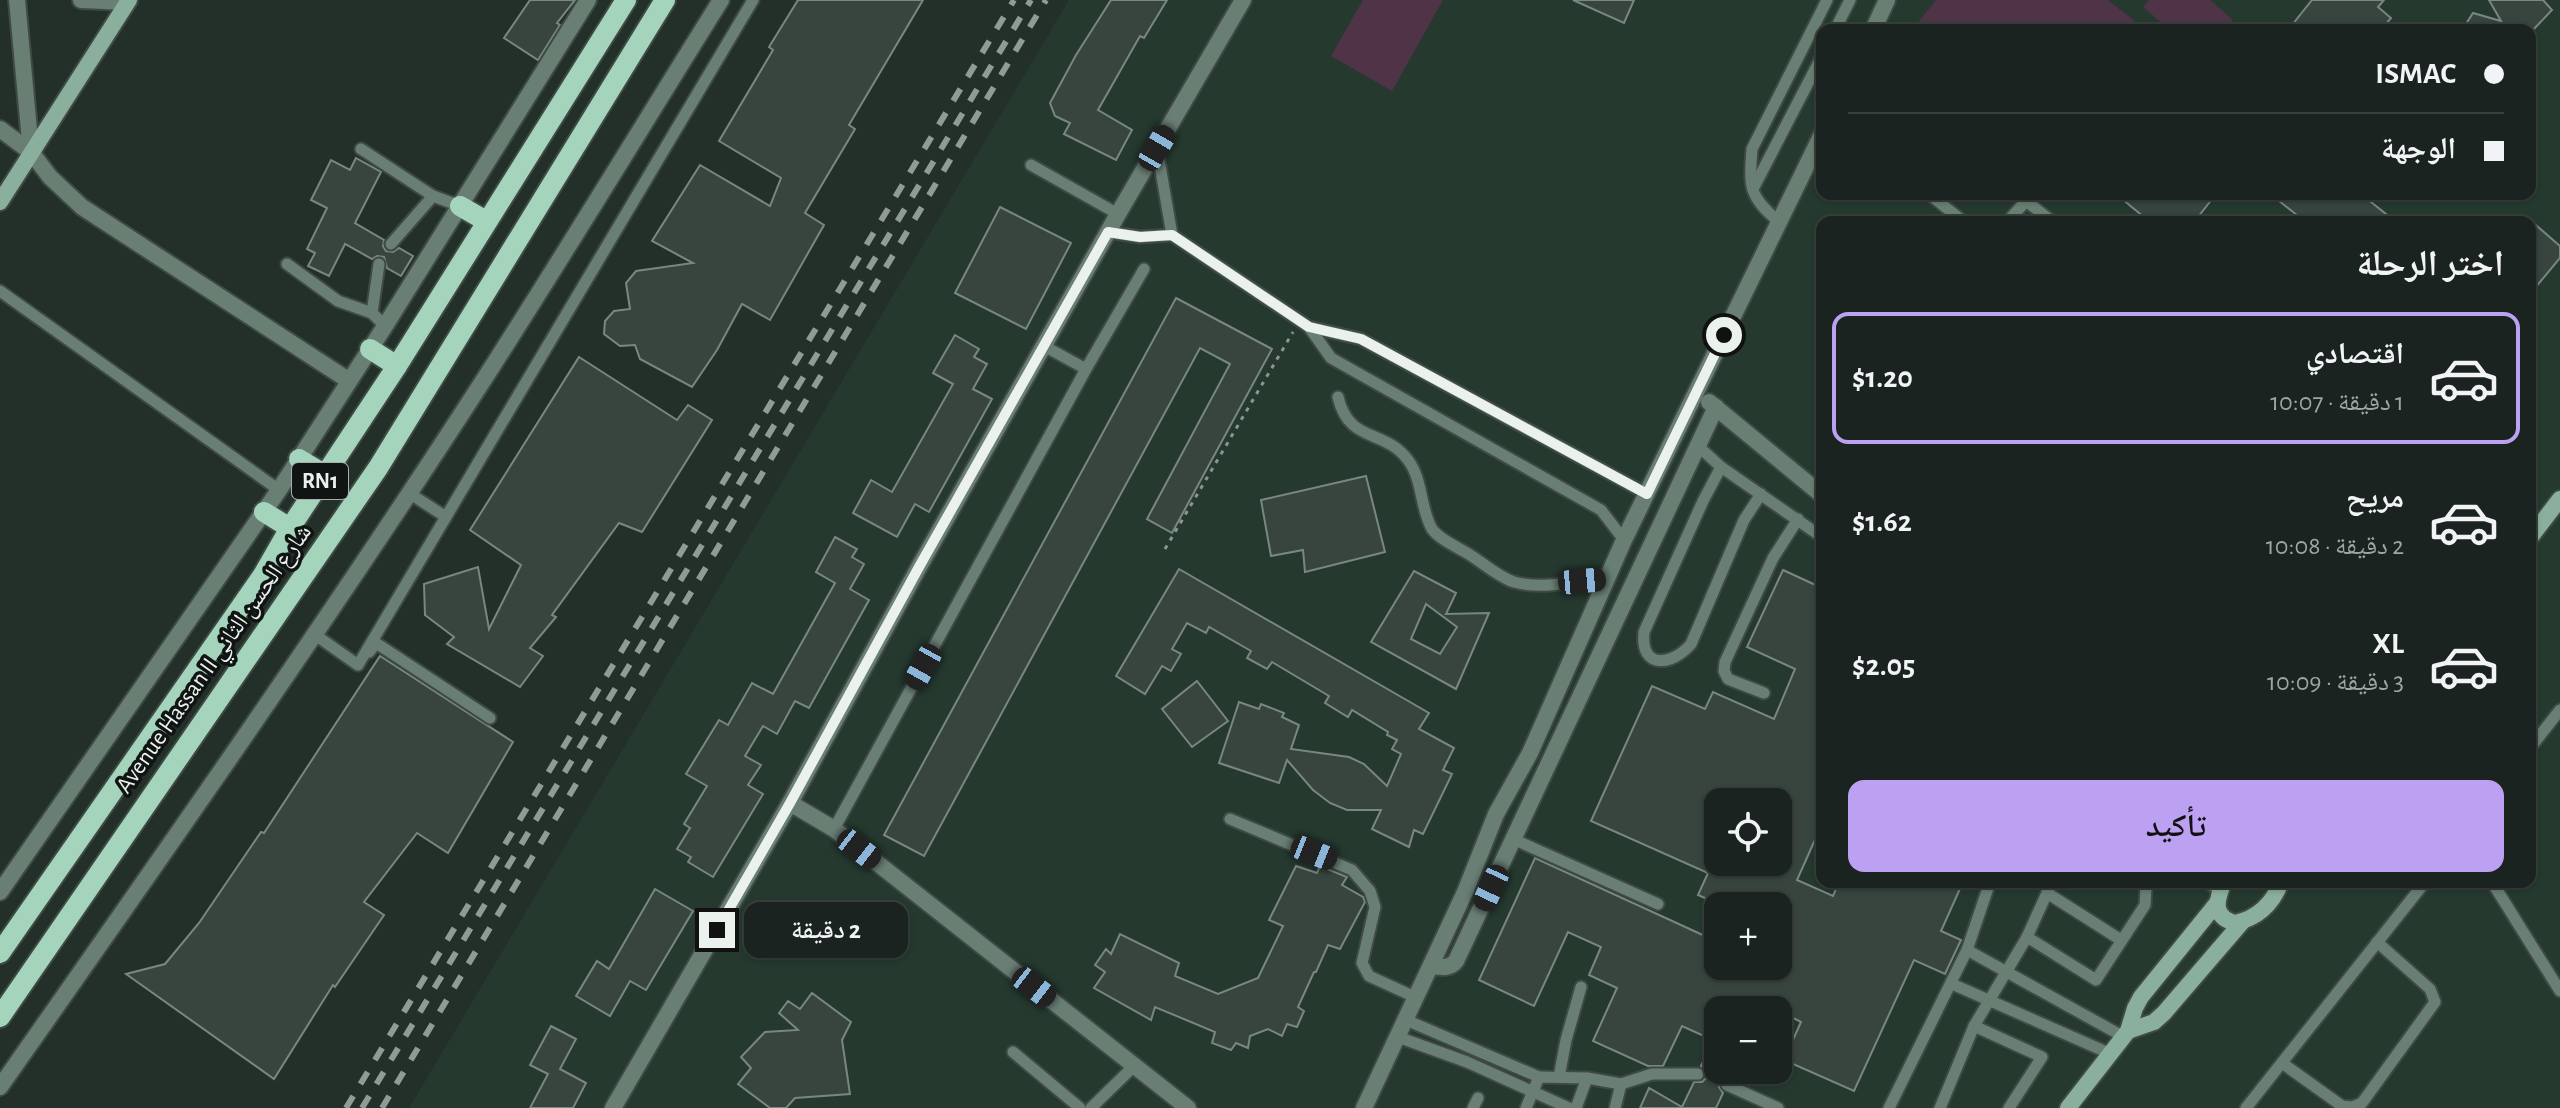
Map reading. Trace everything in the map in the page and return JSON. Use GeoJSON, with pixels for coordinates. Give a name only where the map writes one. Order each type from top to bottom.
{"type":"FeatureCollection","features":[{"type":"Feature","properties":{"kind":"main road","name":"Avenue Hassan II شارع الحسن الثاني"},"geometry":{"type":"LineString","coordinates":[[0,953],[263,575],[626,0]]}},
{"type":"Feature","properties":{"kind":"main road","name":"Avenue Hassan II شارع الحسن الثاني"},"geometry":{"type":"LineString","coordinates":[[0,1017],[378,468],[665,0]]}},
{"type":"Feature","properties":{"kind":"main road"},"geometry":{"type":"LineString","coordinates":[[460,206],[486,221]]}},
{"type":"Feature","properties":{"kind":"main road"},"geometry":{"type":"LineString","coordinates":[[370,349],[397,366]]}},
{"type":"Feature","properties":{"kind":"main road"},"geometry":{"type":"LineString","coordinates":[[299,459],[324,474]]}},
{"type":"Feature","properties":{"kind":"main road"},"geometry":{"type":"LineString","coordinates":[[264,512],[290,528]]}},
{"type":"Feature","properties":{"kind":"street"},"geometry":{"type":"LineString","coordinates":[[17,0],[36,158]]}},
{"type":"Feature","properties":{"kind":"street"},"geometry":{"type":"LineString","coordinates":[[0,202],[36,158],[128,1],[81,0]]}},
{"type":"Feature","properties":{"kind":"street"},"geometry":{"type":"LineString","coordinates":[[0,892],[279,490],[588,0]]}},
{"type":"Feature","properties":{"kind":"street"},"geometry":{"type":"LineString","coordinates":[[0,1087],[409,493],[481,384],[721,0]]}},
{"type":"Feature","properties":{"kind":"street"},"geometry":{"type":"LineString","coordinates":[[613,1108],[790,803],[1118,214],[1243,0]]}},
{"type":"Feature","properties":{"kind":"street"},"geometry":{"type":"LineString","coordinates":[[1876,24],[1887,0]]}},
{"type":"Feature","properties":{"kind":"street"},"geometry":{"type":"LineString","coordinates":[[0,129],[36,158],[50,177],[82,207],[348,380]]}},
{"type":"Feature","properties":{"kind":"street"},"geometry":{"type":"LineString","coordinates":[[1364,1108],[1465,892],[1496,814],[1525,764],[1606,578],[1816,146]]}},
{"type":"Feature","properties":{"kind":"street"},"geometry":{"type":"LineString","coordinates":[[1696,391],[1816,490]]}},
{"type":"Feature","properties":{"kind":"street"},"geometry":{"type":"LineString","coordinates":[[1431,966],[1446,968],[1456,961],[1716,407]]}},
{"type":"Feature","properties":{"kind":"street"},"geometry":{"type":"LineString","coordinates":[[2536,530],[2560,499]]}},
{"type":"Feature","properties":{"kind":"street"},"geometry":{"type":"LineString","coordinates":[[790,803],[834,829],[1188,1108]]}},
{"type":"Feature","properties":{"kind":"street"},"geometry":{"type":"LineString","coordinates":[[2217,889],[2222,917],[2235,923],[2266,907],[2279,888]]}},
{"type":"Feature","properties":{"kind":"street"},"geometry":{"type":"LineString","coordinates":[[2068,1108],[2126,1034],[2141,997],[2217,889]]}},
{"type":"Feature","properties":{"kind":"street"},"geometry":{"type":"LineString","coordinates":[[2126,1034],[2154,1022],[2164,1013],[2243,921]]}},
{"type":"Feature","properties":{"kind":"lane"},"geometry":{"type":"LineString","coordinates":[[358,665],[753,0]]}},
{"type":"Feature","properties":{"kind":"lane"},"geometry":{"type":"LineString","coordinates":[[1779,222],[1758,204],[1750,173],[1752,149],[1827,0]]}},
{"type":"Feature","properties":{"kind":"lane"},"geometry":{"type":"LineString","coordinates":[[1838,24],[1850,0]]}},
{"type":"Feature","properties":{"kind":"lane"},"geometry":{"type":"LineString","coordinates":[[1753,190],[1816,68]]}},
{"type":"Feature","properties":{"kind":"lane"},"geometry":{"type":"LineString","coordinates":[[1157,148],[1172,235]]}},
{"type":"Feature","properties":{"kind":"lane"},"geometry":{"type":"LineString","coordinates":[[361,149],[433,196],[460,206]]}},
{"type":"Feature","properties":{"kind":"lane"},"geometry":{"type":"LineString","coordinates":[[1031,165],[1118,214]]}},
{"type":"Feature","properties":{"kind":"lane"},"geometry":{"type":"LineString","coordinates":[[391,244],[433,196]]}},
{"type":"Feature","properties":{"kind":"lane"},"geometry":{"type":"LineString","coordinates":[[1936,200],[1956,216]]}},
{"type":"Feature","properties":{"kind":"lane"},"geometry":{"type":"LineString","coordinates":[[2026,200],[2046,216]]}},
{"type":"Feature","properties":{"kind":"lane"},"geometry":{"type":"LineString","coordinates":[[1108,232],[1140,237],[1172,235],[1304,324],[1331,358],[1601,510],[1624,540]]}},
{"type":"Feature","properties":{"kind":"lane"},"geometry":{"type":"LineString","coordinates":[[287,264],[338,301],[372,313],[385,326]]}},
{"type":"Feature","properties":{"kind":"lane"},"geometry":{"type":"LineString","coordinates":[[372,313],[379,264]]}},
{"type":"Feature","properties":{"kind":"lane"},"geometry":{"type":"LineString","coordinates":[[834,829],[1144,269]]}},
{"type":"Feature","properties":{"kind":"lane"},"geometry":{"type":"LineString","coordinates":[[0,291],[279,490]]}},
{"type":"Feature","properties":{"kind":"lane"},"geometry":{"type":"LineString","coordinates":[[1304,324],[1361,339],[1647,494]]}},
{"type":"Feature","properties":{"kind":"lane"},"geometry":{"type":"LineString","coordinates":[[1044,346],[1086,369]]}},
{"type":"Feature","properties":{"kind":"lane"},"geometry":{"type":"LineString","coordinates":[[1338,397],[1342,415],[1353,426],[1389,443],[1408,461],[1417,477],[1434,533],[1512,581],[1533,585],[1606,578]]}},
{"type":"Feature","properties":{"kind":"lane"},"geometry":{"type":"LineString","coordinates":[[1698,446],[1721,467],[1816,532]]}},
{"type":"Feature","properties":{"kind":"lane"},"geometry":{"type":"LineString","coordinates":[[1721,467],[1644,632],[1643,646],[1651,657],[1665,662],[1680,657],[1691,644],[1744,520],[1761,494]]}},
{"type":"Feature","properties":{"kind":"lane"},"geometry":{"type":"LineString","coordinates":[[409,493],[446,517]]}},
{"type":"Feature","properties":{"kind":"lane"},"geometry":{"type":"LineString","coordinates":[[1764,693],[1728,679],[1724,671],[1725,662],[1773,558],[1798,519]]}},
{"type":"Feature","properties":{"kind":"lane"},"geometry":{"type":"LineString","coordinates":[[314,634],[358,665]]}},
{"type":"Feature","properties":{"kind":"lane"},"geometry":{"type":"LineString","coordinates":[[358,665],[376,643],[490,718]]}},
{"type":"Feature","properties":{"kind":"lane"},"geometry":{"type":"LineString","coordinates":[[2536,740],[2560,710]]}},
{"type":"Feature","properties":{"kind":"lane"},"geometry":{"type":"LineString","coordinates":[[1230,819],[1352,870],[1370,891],[1375,907],[1362,963],[1364,970],[1369,976],[1417,998]]}},
{"type":"Feature","properties":{"kind":"lane"},"geometry":{"type":"LineString","coordinates":[[1513,839],[1658,904]]}},
{"type":"Feature","properties":{"kind":"lane"},"geometry":{"type":"LineString","coordinates":[[1889,1108],[1952,984],[1988,888]]}},
{"type":"Feature","properties":{"kind":"lane"},"geometry":{"type":"LineString","coordinates":[[1940,1108],[1974,1026],[2027,937],[2049,888]]}},
{"type":"Feature","properties":{"kind":"lane"},"geometry":{"type":"LineString","coordinates":[[2050,888],[2121,940]]}},
{"type":"Feature","properties":{"kind":"lane"},"geometry":{"type":"LineString","coordinates":[[2027,937],[2096,980],[2145,905],[2144,888]]}},
{"type":"Feature","properties":{"kind":"lane"},"geometry":{"type":"LineString","coordinates":[[2246,1108],[2420,888]]}},
{"type":"Feature","properties":{"kind":"lane"},"geometry":{"type":"LineString","coordinates":[[2496,888],[2560,991]]}},
{"type":"Feature","properties":{"kind":"lane"},"geometry":{"type":"LineString","coordinates":[[2282,1063],[2342,1106],[2352,1107],[2362,1103],[2435,1002],[2430,989],[2377,942]]}},
{"type":"Feature","properties":{"kind":"lane"},"geometry":{"type":"LineString","coordinates":[[1967,950],[2126,1034]]}},
{"type":"Feature","properties":{"kind":"lane"},"geometry":{"type":"LineString","coordinates":[[1952,984],[2111,1054]]}},
{"type":"Feature","properties":{"kind":"lane"},"geometry":{"type":"LineString","coordinates":[[1559,1077],[1581,987]]}},
{"type":"Feature","properties":{"kind":"lane"},"geometry":{"type":"LineString","coordinates":[[1406,1020],[1539,1077],[1587,1078],[1621,1084],[1652,1074],[1698,1074]]}},
{"type":"Feature","properties":{"kind":"lane"},"geometry":{"type":"LineString","coordinates":[[1974,1026],[2042,1057],[2009,1108]]}},
{"type":"Feature","properties":{"kind":"lane"},"geometry":{"type":"LineString","coordinates":[[1398,1037],[1467,1062],[1569,1108]]}},
{"type":"Feature","properties":{"kind":"lane"},"geometry":{"type":"LineString","coordinates":[[1013,1052],[1080,1108]]}},
{"type":"Feature","properties":{"kind":"lane"},"geometry":{"type":"LineString","coordinates":[[1091,1108],[1134,1066]]}},
{"type":"Feature","properties":{"kind":"lane"},"geometry":{"type":"LineString","coordinates":[[1526,1108],[1539,1077]]}},
{"type":"Feature","properties":{"kind":"lane"},"geometry":{"type":"LineString","coordinates":[[1576,1108],[1587,1078]]}},
{"type":"Feature","properties":{"kind":"lane"},"geometry":{"type":"LineString","coordinates":[[1615,1108],[1621,1084]]}},
{"type":"Feature","properties":{"kind":"lane"},"geometry":{"type":"LineString","coordinates":[[1727,1085],[1778,1108]]}},
{"type":"Feature","properties":{"kind":"path"},"geometry":{"type":"LineString","coordinates":[[1165,549],[1304,324]]}},
{"type":"Feature","properties":{"kind":"shaded area"},"geometry":{"type":"Polygon","coordinates":[[[1069,0],[2560,0],[2560,1108],[409,1108],[1069,0]]]}},
{"type":"Feature","properties":{"kind":"shaded area"},"geometry":{"type":"Polygon","coordinates":[[[1363,0],[1443,0],[1392,91],[1331,56],[1363,0]]]}},
{"type":"Feature","properties":{"kind":"shaded area"},"geometry":{"type":"Polygon","coordinates":[[[1936,0],[2108,0],[2138,24],[1917,24],[1936,0]]]}},
{"type":"Feature","properties":{"kind":"shaded area"},"geometry":{"type":"Polygon","coordinates":[[[2149,0],[2210,0],[2233,20],[2230,24],[2163,24],[2143,7],[2149,0]]]}},
{"type":"Feature","properties":{"kind":"building"},"geometry":{"type":"Polygon","coordinates":[[[530,0],[575,0],[557,23],[560,25],[538,60],[504,38],[530,0]]]}},
{"type":"Feature","properties":{"kind":"building"},"geometry":{"type":"Polygon","coordinates":[[[798,0],[923,0],[849,125],[855,129],[805,213],[824,225],[770,320],[742,304],[692,387],[640,359],[635,345],[620,346],[604,334],[605,321],[614,311],[630,309],[626,283],[636,271],[693,263],[652,241],[700,165],[770,206],[781,178],[719,141],[773,50],[769,47],[798,0]]]}},
{"type":"Feature","properties":{"kind":"building"},"geometry":{"type":"Polygon","coordinates":[[[1111,0],[1167,0],[1144,38],[1140,36],[1098,110],[1132,130],[1116,160],[1064,134],[1070,123],[1055,116],[1050,103],[1111,0]]]}},
{"type":"Feature","properties":{"kind":"building"},"geometry":{"type":"Polygon","coordinates":[[[1573,0],[1634,0],[1624,23],[1573,0]]]}},
{"type":"Feature","properties":{"kind":"building"},"geometry":{"type":"Polygon","coordinates":[[[2312,0],[2384,0],[2378,7],[2391,18],[2386,24],[2293,24],[2312,0]]]}},
{"type":"Feature","properties":{"kind":"building"},"geometry":{"type":"Polygon","coordinates":[[[2489,0],[2543,0],[2552,10],[2536,27],[2536,24],[2466,24],[2473,13],[2501,21],[2489,0]]]}},
{"type":"Feature","properties":{"kind":"building"},"geometry":{"type":"Polygon","coordinates":[[[356,158],[381,172],[355,223],[384,240],[386,251],[393,252],[399,248],[413,256],[401,276],[387,268],[384,257],[372,259],[345,244],[329,276],[308,266],[315,253],[307,249],[327,208],[311,200],[331,160],[350,170],[356,158]]]}},
{"type":"Feature","properties":{"kind":"building"},"geometry":{"type":"Polygon","coordinates":[[[2123,200],[2211,200],[2199,216],[2143,216],[2123,200]]]}},
{"type":"Feature","properties":{"kind":"building"},"geometry":{"type":"Polygon","coordinates":[[[2278,200],[2368,200],[2388,216],[2298,216],[2278,200]]]}},
{"type":"Feature","properties":{"kind":"building"},"geometry":{"type":"Polygon","coordinates":[[[1000,207],[1071,243],[1026,329],[955,293],[1000,207]]]}},
{"type":"Feature","properties":{"kind":"building"},"geometry":{"type":"Polygon","coordinates":[[[2536,225],[2560,246],[2560,258],[2536,287],[2536,225]]]}},
{"type":"Feature","properties":{"kind":"building"},"geometry":{"type":"Polygon","coordinates":[[[1176,298],[1272,349],[1172,533],[1147,519],[1230,364],[1200,348],[924,856],[884,835],[1176,298]]]}},
{"type":"Feature","properties":{"kind":"building"},"geometry":{"type":"Polygon","coordinates":[[[955,335],[979,349],[974,357],[987,364],[973,389],[992,399],[929,512],[915,504],[897,537],[853,513],[871,480],[892,492],[953,384],[933,373],[955,335]]]}},
{"type":"Feature","properties":{"kind":"building"},"geometry":{"type":"Polygon","coordinates":[[[579,357],[677,420],[688,405],[712,420],[642,532],[619,523],[552,615],[556,617],[530,648],[543,656],[520,687],[447,644],[454,637],[425,615],[424,584],[478,567],[489,629],[521,565],[470,530],[579,357]]]}},
{"type":"Feature","properties":{"kind":"building"},"geometry":{"type":"Polygon","coordinates":[[[1366,476],[1385,552],[1305,572],[1303,550],[1271,556],[1261,500],[1366,476]]]}},
{"type":"Feature","properties":{"kind":"building"},"geometry":{"type":"Polygon","coordinates":[[[835,537],[857,549],[852,557],[864,564],[850,589],[869,600],[809,708],[795,701],[777,734],[763,726],[745,756],[761,765],[748,785],[763,794],[713,877],[688,862],[691,857],[677,849],[690,828],[684,824],[707,786],[686,774],[719,720],[728,725],[752,683],[773,694],[835,583],[816,572],[835,537]]]}},
{"type":"Feature","properties":{"kind":"building"},"geometry":{"type":"Polygon","coordinates":[[[1179,569],[1429,713],[1419,729],[1454,748],[1443,770],[1452,774],[1423,834],[1414,830],[1409,847],[1372,829],[1381,810],[1347,810],[1330,803],[1313,790],[1287,760],[1279,783],[1219,763],[1239,702],[1259,709],[1261,704],[1284,713],[1282,717],[1299,725],[1291,749],[1349,757],[1364,764],[1387,786],[1401,754],[1392,749],[1397,740],[1352,710],[1348,717],[1325,703],[1329,696],[1272,662],[1267,669],[1247,658],[1251,651],[1209,627],[1206,633],[1187,623],[1172,649],[1181,654],[1171,671],[1162,666],[1145,694],[1116,676],[1179,569]]]}},
{"type":"Feature","properties":{"kind":"building"},"geometry":{"type":"Polygon","coordinates":[[[1783,570],[1816,585],[1816,837],[1797,880],[1833,896],[1836,888],[1960,888],[1941,931],[1961,940],[1945,974],[1914,960],[1854,1091],[1792,1064],[1792,1042],[1801,1022],[1792,1017],[1792,996],[1704,996],[1704,1036],[1682,1026],[1663,1066],[1648,1066],[1593,1041],[1617,988],[1589,975],[1601,947],[1568,932],[1534,1006],[1479,980],[1535,858],[1704,936],[1704,980],[1792,980],[1792,892],[1704,892],[1704,898],[1698,895],[1707,876],[1792,876],[1792,788],[1704,788],[1704,871],[1591,821],[1652,686],[1705,709],[1713,692],[1774,719],[1795,669],[1747,647],[1783,570]]]}},
{"type":"Feature","properties":{"kind":"building"},"geometry":{"type":"Polygon","coordinates":[[[1414,571],[1456,593],[1446,614],[1489,613],[1456,689],[1371,642],[1414,571]],[[1426,604],[1411,639],[1440,654],[1457,627],[1426,604]]]}},
{"type":"Feature","properties":{"kind":"building"},"geometry":{"type":"Polygon","coordinates":[[[380,656],[513,742],[448,853],[417,833],[364,902],[384,915],[335,987],[333,985],[274,1079],[126,974],[165,964],[199,923],[261,832],[264,833],[380,656]]]}},
{"type":"Feature","properties":{"kind":"building"},"geometry":{"type":"Polygon","coordinates":[[[1197,681],[1228,721],[1192,747],[1162,709],[1197,681]]]}},
{"type":"Feature","properties":{"kind":"building"},"geometry":{"type":"Polygon","coordinates":[[[1296,866],[1317,873],[1320,866],[1347,877],[1342,885],[1363,897],[1365,902],[1340,949],[1328,945],[1298,1007],[1304,1011],[1297,1027],[1287,1024],[1282,1036],[1268,1029],[1250,1036],[1248,1048],[1236,1043],[1231,1050],[1212,1043],[1215,1032],[1155,1007],[1151,1020],[1094,988],[1105,972],[1095,965],[1106,949],[1111,954],[1120,934],[1179,963],[1175,976],[1218,994],[1258,978],[1283,926],[1269,920],[1296,866]]]}},
{"type":"Feature","properties":{"kind":"building"},"geometry":{"type":"Polygon","coordinates":[[[655,889],[693,911],[646,990],[630,981],[610,1016],[576,996],[597,961],[609,969],[655,889]]]}},
{"type":"Feature","properties":{"kind":"building"},"geometry":{"type":"Polygon","coordinates":[[[812,993],[851,1022],[842,1040],[850,1094],[795,1098],[786,1108],[770,1108],[738,1084],[751,1068],[741,1057],[765,1032],[798,1030],[779,1013],[788,1001],[800,1009],[812,993]]]}},
{"type":"Feature","properties":{"kind":"building"},"geometry":{"type":"Polygon","coordinates":[[[551,1026],[576,1039],[560,1069],[586,1083],[573,1108],[530,1108],[548,1074],[530,1065],[551,1026]]]}},
{"type":"Feature","properties":{"kind":"building"},"geometry":{"type":"Polygon","coordinates":[[[1694,1082],[1720,1084],[1723,1093],[1716,1108],[1640,1108],[1649,1088],[1682,1107],[1694,1082]]]}},
{"type":"Feature","properties":{"kind":"railway"},"geometry":{"type":"LineString","coordinates":[[346,1108],[1014,0]]}},
{"type":"Feature","properties":{"kind":"railway"},"geometry":{"type":"LineString","coordinates":[[362,1108],[1031,0]]}},
{"type":"Feature","properties":{"kind":"railway"},"geometry":{"type":"LineString","coordinates":[[382,1108],[1046,0]]}},
{"type":"Feature","properties":{"kind":"route"},"geometry":{"type":"LineString","coordinates":[[717,930],[1108,232],[1140,237],[1172,235],[1309,327],[1361,339],[1647,494],[1724,335]]}}]}
